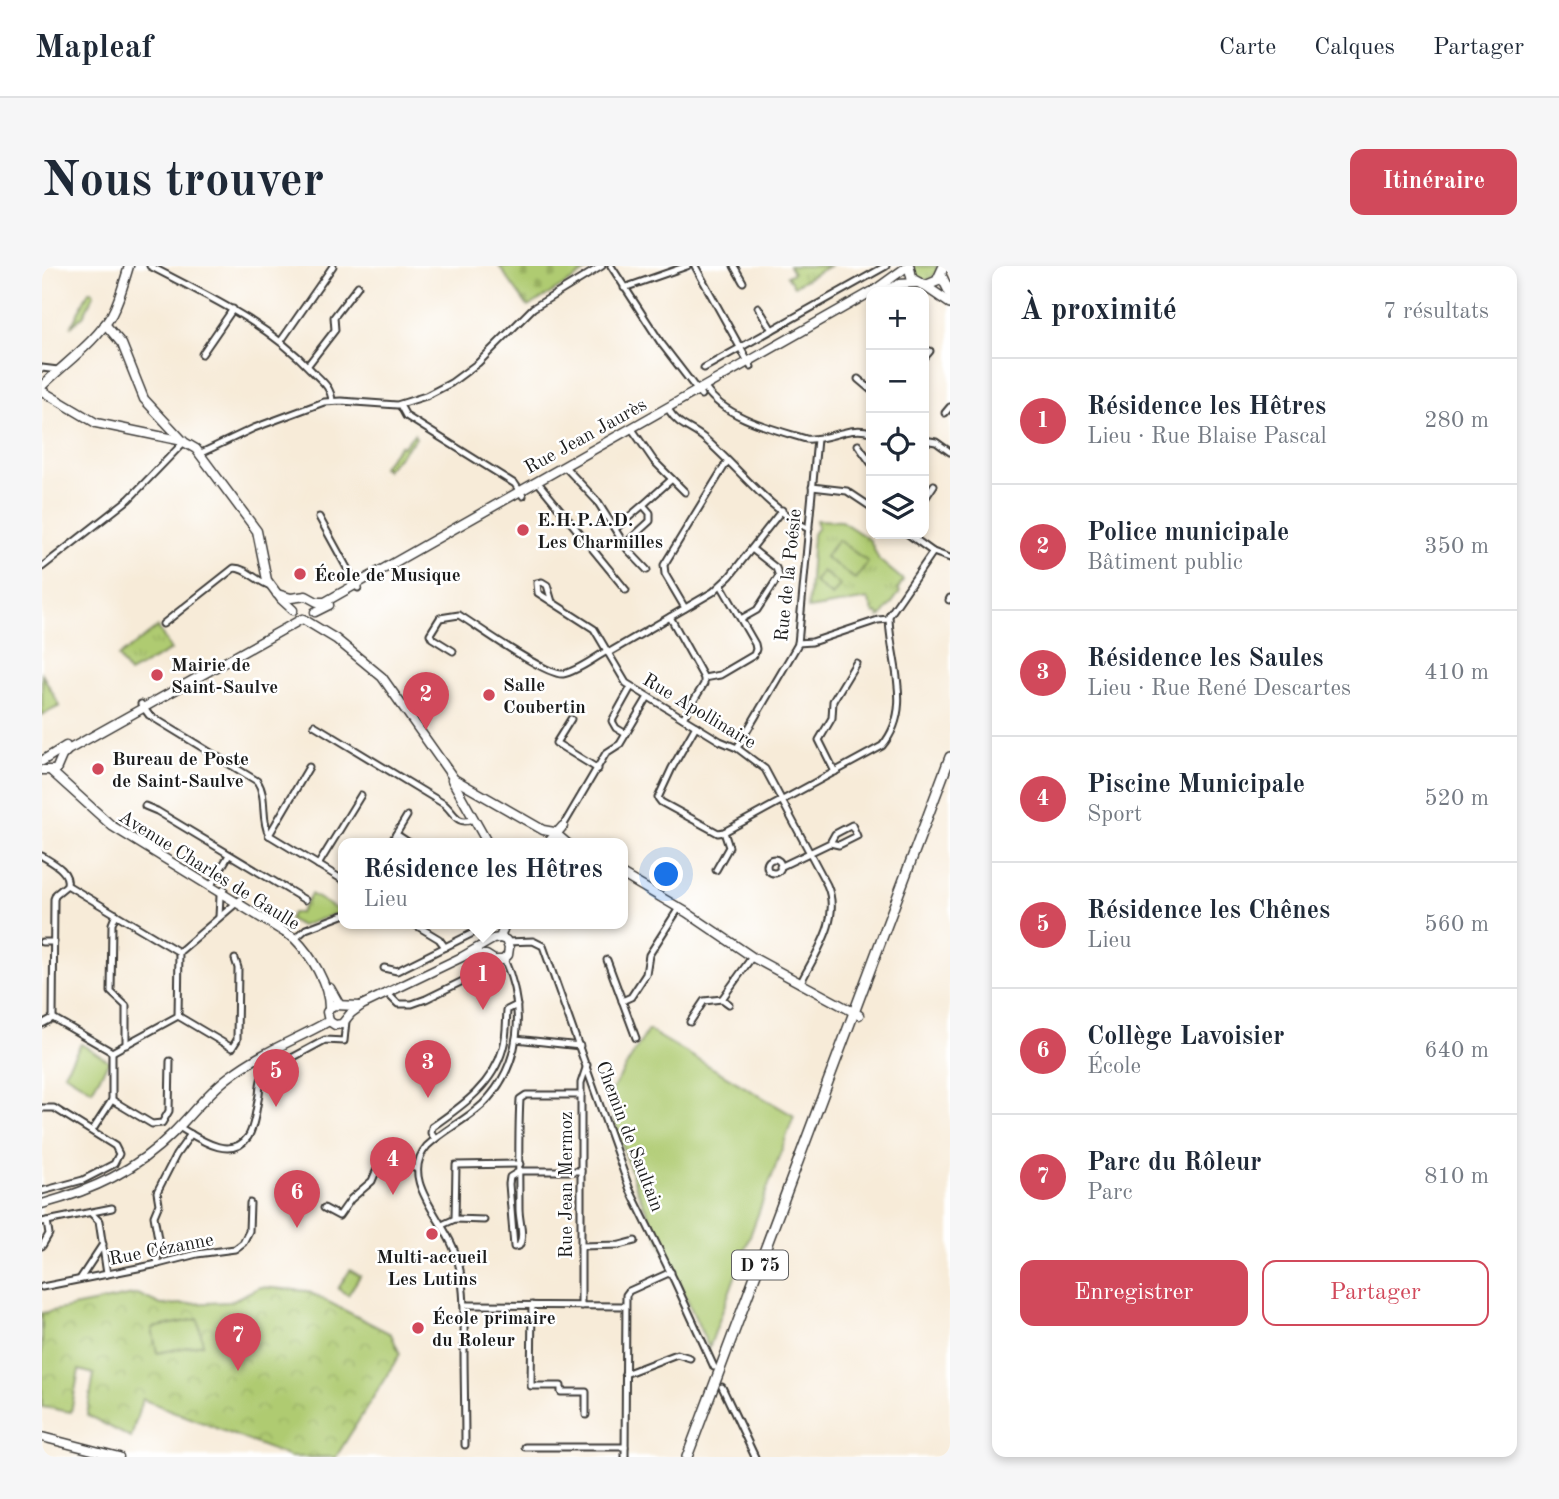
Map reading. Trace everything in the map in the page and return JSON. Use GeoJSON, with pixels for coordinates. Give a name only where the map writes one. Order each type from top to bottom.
{"type":"FeatureCollection","features":[{"type":"Feature","properties":{"kind":"main road"},"geometry":{"type":"LineString","coordinates":[[909,266],[910,276],[950,303]]}},
{"type":"Feature","properties":{"kind":"main road"},"geometry":{"type":"LineString","coordinates":[[921,284],[936,282],[942,269]]}},
{"type":"Feature","properties":{"kind":"main road"},"geometry":{"type":"LineString","coordinates":[[942,269],[950,293]]}},
{"type":"Feature","properties":{"kind":"main road","name":"D 75"},"geometry":{"type":"LineString","coordinates":[[689,1457],[950,757]]}},
{"type":"Feature","properties":{"kind":"street"},"geometry":{"type":"LineString","coordinates":[[43,386],[105,324],[117,305],[129,266]]}},
{"type":"Feature","properties":{"kind":"street"},"geometry":{"type":"LineString","coordinates":[[150,266],[233,309],[281,341],[330,390],[332,401]]}},
{"type":"Feature","properties":{"kind":"street"},"geometry":{"type":"LineString","coordinates":[[281,341],[333,266]]}},
{"type":"Feature","properties":{"kind":"street"},"geometry":{"type":"LineString","coordinates":[[199,454],[259,426],[332,401],[400,405],[426,396],[460,377],[481,360],[533,308],[602,266]]}},
{"type":"Feature","properties":{"kind":"street"},"geometry":{"type":"LineString","coordinates":[[611,266],[661,343],[703,391],[720,403],[741,416],[804,438],[817,439],[844,431],[866,431]]}},
{"type":"Feature","properties":{"kind":"street"},"geometry":{"type":"LineString","coordinates":[[624,288],[687,266]]}},
{"type":"Feature","properties":{"kind":"street"},"geometry":{"type":"LineString","coordinates":[[695,266],[750,365]]}},
{"type":"Feature","properties":{"kind":"street"},"geometry":{"type":"LineString","coordinates":[[734,266],[743,282]]}},
{"type":"Feature","properties":{"kind":"street"},"geometry":{"type":"LineString","coordinates":[[704,368],[886,266]]}},
{"type":"Feature","properties":{"kind":"street","name":"Rue Jean Jaurès"},"geometry":{"type":"LineString","coordinates":[[878,287],[909,266]]}},
{"type":"Feature","properties":{"kind":"street"},"geometry":{"type":"LineString","coordinates":[[893,287],[899,284],[921,284]]}},
{"type":"Feature","properties":{"kind":"street"},"geometry":{"type":"LineString","coordinates":[[307,365],[334,331],[334,317],[358,286]]}},
{"type":"Feature","properties":{"kind":"street","name":"Rue Jean Jaurès"},"geometry":{"type":"LineString","coordinates":[[750,365],[866,295]]}},
{"type":"Feature","properties":{"kind":"street","name":"Rue Jean Jaurès"},"geometry":{"type":"LineString","coordinates":[[314,601],[325,602],[357,586],[866,302]]}},
{"type":"Feature","properties":{"kind":"street"},"geometry":{"type":"LineString","coordinates":[[758,307],[772,330]]}},
{"type":"Feature","properties":{"kind":"street"},"geometry":{"type":"LineString","coordinates":[[202,354],[233,309]]}},
{"type":"Feature","properties":{"kind":"street"},"geometry":{"type":"LineString","coordinates":[[105,324],[122,344],[136,384],[145,399],[184,442],[199,454],[257,531],[265,573],[277,594],[303,619],[318,627],[382,677],[449,774],[465,791],[559,838]]}},
{"type":"Feature","properties":{"kind":"street"},"geometry":{"type":"LineString","coordinates":[[43,386],[42,370],[58,370]]}},
{"type":"Feature","properties":{"kind":"street"},"geometry":{"type":"LineString","coordinates":[[858,379],[866,386]]}},
{"type":"Feature","properties":{"kind":"street"},"geometry":{"type":"LineString","coordinates":[[43,386],[96,423],[184,442]]}},
{"type":"Feature","properties":{"kind":"street"},"geometry":{"type":"LineString","coordinates":[[400,405],[405,415],[515,484],[522,494]]}},
{"type":"Feature","properties":{"kind":"street"},"geometry":{"type":"LineString","coordinates":[[944,413],[950,407]]}},
{"type":"Feature","properties":{"kind":"street"},"geometry":{"type":"LineString","coordinates":[[669,411],[683,427],[705,438],[727,462],[782,510],[809,529]]}},
{"type":"Feature","properties":{"kind":"street"},"geometry":{"type":"LineString","coordinates":[[633,431],[654,461],[685,492]]}},
{"type":"Feature","properties":{"kind":"street","name":"Rue de la Poésie"},"geometry":{"type":"LineString","coordinates":[[737,748],[798,643],[817,439]]}},
{"type":"Feature","properties":{"kind":"street"},"geometry":{"type":"LineString","coordinates":[[929,441],[936,442],[950,452]]}},
{"type":"Feature","properties":{"kind":"street"},"geometry":{"type":"LineString","coordinates":[[42,567],[129,499],[184,442]]}},
{"type":"Feature","properties":{"kind":"street"},"geometry":{"type":"LineString","coordinates":[[858,445],[866,459]]}},
{"type":"Feature","properties":{"kind":"street"},"geometry":{"type":"LineString","coordinates":[[685,608],[665,574],[664,565],[727,462]]}},
{"type":"Feature","properties":{"kind":"street"},"geometry":{"type":"LineString","coordinates":[[566,469],[595,499],[625,544],[647,570]]}},
{"type":"Feature","properties":{"kind":"street","name":"Rue Jean Jaurès"},"geometry":{"type":"LineString","coordinates":[[522,494],[541,486],[566,469]]}},
{"type":"Feature","properties":{"kind":"street"},"geometry":{"type":"LineString","coordinates":[[615,529],[673,479]]}},
{"type":"Feature","properties":{"kind":"street"},"geometry":{"type":"LineString","coordinates":[[929,492],[934,485]]}},
{"type":"Feature","properties":{"kind":"street"},"geometry":{"type":"LineString","coordinates":[[541,486],[626,590]]}},
{"type":"Feature","properties":{"kind":"street"},"geometry":{"type":"LineString","coordinates":[[812,487],[847,491],[866,502]]}},
{"type":"Feature","properties":{"kind":"street"},"geometry":{"type":"LineString","coordinates":[[625,544],[650,520],[650,513],[643,505]]}},
{"type":"Feature","properties":{"kind":"street"},"geometry":{"type":"LineString","coordinates":[[453,651],[430,634],[440,618],[458,615],[527,660],[557,674],[569,672],[670,617],[721,585],[782,510]]}},
{"type":"Feature","properties":{"kind":"street"},"geometry":{"type":"LineString","coordinates":[[319,517],[357,586]]}},
{"type":"Feature","properties":{"kind":"street"},"geometry":{"type":"LineString","coordinates":[[915,539],[933,551],[949,556]]}},
{"type":"Feature","properties":{"kind":"street"},"geometry":{"type":"LineString","coordinates":[[741,619],[755,611],[779,576],[776,568],[752,549]]}},
{"type":"Feature","properties":{"kind":"street"},"geometry":{"type":"LineString","coordinates":[[696,726],[658,798],[711,830],[724,832],[882,746],[897,718],[899,687],[889,619],[891,611],[933,551]]}},
{"type":"Feature","properties":{"kind":"street"},"geometry":{"type":"LineString","coordinates":[[163,624],[236,567],[271,586]]}},
{"type":"Feature","properties":{"kind":"street"},"geometry":{"type":"LineString","coordinates":[[704,678],[720,675],[755,654],[756,646],[721,585]]}},
{"type":"Feature","properties":{"kind":"street","name":"Rue Jean Jaurès"},"geometry":{"type":"LineString","coordinates":[[314,613],[357,586]]}},
{"type":"Feature","properties":{"kind":"street"},"geometry":{"type":"LineString","coordinates":[[277,594],[297,598],[306,596],[314,601],[314,622],[318,627]]}},
{"type":"Feature","properties":{"kind":"street"},"geometry":{"type":"LineString","coordinates":[[297,598],[289,622],[142,706],[68,750],[52,768],[44,764],[46,759],[142,706],[314,613]]}},
{"type":"Feature","properties":{"kind":"street","name":"Rue Apollinaire"},"geometry":{"type":"LineString","coordinates":[[552,602],[594,629],[623,680],[631,687],[737,748],[764,768],[831,893],[830,923],[800,984]]}},
{"type":"Feature","properties":{"kind":"street"},"geometry":{"type":"LineString","coordinates":[[670,617],[704,678],[683,718]]}},
{"type":"Feature","properties":{"kind":"street"},"geometry":{"type":"LineString","coordinates":[[798,643],[812,642],[889,619]]}},
{"type":"Feature","properties":{"kind":"street"},"geometry":{"type":"LineString","coordinates":[[835,772],[819,740],[832,718],[834,701],[856,663]]}},
{"type":"Feature","properties":{"kind":"street"},"geometry":{"type":"LineString","coordinates":[[626,734],[615,728],[612,721],[631,687]]}},
{"type":"Feature","properties":{"kind":"street"},"geometry":{"type":"LineString","coordinates":[[545,838],[545,835],[563,826],[606,753],[618,746],[648,697]]}},
{"type":"Feature","properties":{"kind":"street"},"geometry":{"type":"LineString","coordinates":[[142,706],[149,715],[259,783],[269,835],[338,877]]}},
{"type":"Feature","properties":{"kind":"street"},"geometry":{"type":"LineString","coordinates":[[571,719],[556,743],[597,769]]}},
{"type":"Feature","properties":{"kind":"street"},"geometry":{"type":"LineString","coordinates":[[314,726],[444,804],[456,819],[464,821],[474,818]]}},
{"type":"Feature","properties":{"kind":"street","name":"Avenue Charles de Gaulle"},"geometry":{"type":"LineString","coordinates":[[46,759],[55,757],[52,768],[62,774],[111,820],[297,937],[313,954],[341,1005]]}},
{"type":"Feature","properties":{"kind":"street"},"geometry":{"type":"LineString","coordinates":[[269,835],[309,767]]}},
{"type":"Feature","properties":{"kind":"street"},"geometry":{"type":"LineString","coordinates":[[465,791],[474,818],[485,838]]}},
{"type":"Feature","properties":{"kind":"street"},"geometry":{"type":"LineString","coordinates":[[318,865],[361,795]]}},
{"type":"Feature","properties":{"kind":"street"},"geometry":{"type":"LineString","coordinates":[[145,806],[305,900]]}},
{"type":"Feature","properties":{"kind":"street"},"geometry":{"type":"LineString","coordinates":[[394,838],[407,816]]}},
{"type":"Feature","properties":{"kind":"street"},"geometry":{"type":"LineString","coordinates":[[780,867],[830,843],[835,834],[852,825],[857,836],[839,845],[830,843]]}},
{"type":"Feature","properties":{"kind":"street"},"geometry":{"type":"LineString","coordinates":[[548,838],[550,832]]}},
{"type":"Feature","properties":{"kind":"street"},"geometry":{"type":"LineString","coordinates":[[716,870],[729,847],[724,832]]}},
{"type":"Feature","properties":{"kind":"street"},"geometry":{"type":"LineString","coordinates":[[396,834],[402,838]]}},
{"type":"Feature","properties":{"kind":"street"},"geometry":{"type":"LineString","coordinates":[[212,885],[229,855]]}},
{"type":"Feature","properties":{"kind":"street"},"geometry":{"type":"LineString","coordinates":[[42,856],[65,873],[67,885],[179,952]]}},
{"type":"Feature","properties":{"kind":"street"},"geometry":{"type":"LineString","coordinates":[[628,878],[752,957],[856,1013]]}},
{"type":"Feature","properties":{"kind":"street"},"geometry":{"type":"LineString","coordinates":[[53,1018],[54,897],[67,885]]}},
{"type":"Feature","properties":{"kind":"street"},"geometry":{"type":"LineString","coordinates":[[219,917],[223,891]]}},
{"type":"Feature","properties":{"kind":"street"},"geometry":{"type":"LineString","coordinates":[[178,1016],[179,952],[239,901]]}},
{"type":"Feature","properties":{"kind":"street"},"geometry":{"type":"LineString","coordinates":[[622,1001],[631,997],[646,974],[649,955],[678,908]]}},
{"type":"Feature","properties":{"kind":"street"},"geometry":{"type":"LineString","coordinates":[[116,914],[112,926],[111,992],[126,1006],[126,1045]]}},
{"type":"Feature","properties":{"kind":"street"},"geometry":{"type":"LineString","coordinates":[[297,937],[306,929],[338,917]]}},
{"type":"Feature","properties":{"kind":"street"},"geometry":{"type":"LineString","coordinates":[[422,929],[440,940],[444,947]]}},
{"type":"Feature","properties":{"kind":"street"},"geometry":{"type":"LineString","coordinates":[[384,968],[397,971],[475,929]]}},
{"type":"Feature","properties":{"kind":"street"},"geometry":{"type":"LineString","coordinates":[[462,957],[489,957],[497,961],[504,959],[509,952],[504,940],[505,929]]}},
{"type":"Feature","properties":{"kind":"street","name":"Avenue Charles de Gaulle"},"geometry":{"type":"LineString","coordinates":[[297,937],[328,995],[329,1008]]}},
{"type":"Feature","properties":{"kind":"street"},"geometry":{"type":"LineString","coordinates":[[362,1005],[329,1008],[329,1021],[337,1025],[362,1005],[462,957],[489,941],[504,940]]}},
{"type":"Feature","properties":{"kind":"street","name":"Chemin de Saultain"},"geometry":{"type":"LineString","coordinates":[[504,940],[533,941],[543,946],[627,1181],[714,1367]]}},
{"type":"Feature","properties":{"kind":"street"},"geometry":{"type":"LineString","coordinates":[[387,993],[398,1004],[421,1001],[484,971],[488,967],[486,948],[489,941]]}},
{"type":"Feature","properties":{"kind":"street"},"geometry":{"type":"LineString","coordinates":[[42,942],[54,942]]}},
{"type":"Feature","properties":{"kind":"street"},"geometry":{"type":"LineString","coordinates":[[722,999],[752,957]]}},
{"type":"Feature","properties":{"kind":"street"},"geometry":{"type":"LineString","coordinates":[[465,1444],[464,1305],[457,1260],[442,1225],[419,1186],[416,1169],[421,1153],[435,1139],[479,1107],[497,1087],[512,1057],[516,1039],[517,1005],[511,975],[504,959]]}},
{"type":"Feature","properties":{"kind":"street"},"geometry":{"type":"LineString","coordinates":[[178,1016],[232,1048],[235,1045],[238,968],[235,960]]}},
{"type":"Feature","properties":{"kind":"street"},"geometry":{"type":"LineString","coordinates":[[607,960],[636,1038]]}},
{"type":"Feature","properties":{"kind":"street"},"geometry":{"type":"LineString","coordinates":[[690,1021],[704,1001],[722,999],[729,1004]]}},
{"type":"Feature","properties":{"kind":"street"},"geometry":{"type":"LineString","coordinates":[[179,1127],[211,1144],[227,1148],[240,1144],[250,1131],[262,1075],[316,1044],[328,1040],[344,1041],[347,1010],[341,1005]]}},
{"type":"Feature","properties":{"kind":"street"},"geometry":{"type":"LineString","coordinates":[[435,1139],[431,1133],[432,1127],[470,1100],[487,1080],[504,1047],[507,1010],[517,1005]]}},
{"type":"Feature","properties":{"kind":"street"},"geometry":{"type":"LineString","coordinates":[[112,1052],[178,1016]]}},
{"type":"Feature","properties":{"kind":"street"},"geometry":{"type":"LineString","coordinates":[[42,1024],[53,1018]]}},
{"type":"Feature","properties":{"kind":"street"},"geometry":{"type":"LineString","coordinates":[[53,1018],[112,1052]]}},
{"type":"Feature","properties":{"kind":"street"},"geometry":{"type":"LineString","coordinates":[[42,1204],[80,1193],[117,1176],[149,1154],[231,1075],[262,1054],[329,1021]]}},
{"type":"Feature","properties":{"kind":"street"},"geometry":{"type":"LineString","coordinates":[[309,1031],[316,1044]]}},
{"type":"Feature","properties":{"kind":"street"},"geometry":{"type":"LineString","coordinates":[[516,1039],[580,1046]]}},
{"type":"Feature","properties":{"kind":"street"},"geometry":{"type":"LineString","coordinates":[[92,1131],[112,1100],[112,1052]]}},
{"type":"Feature","properties":{"kind":"street"},"geometry":{"type":"LineString","coordinates":[[112,1100],[152,1124],[162,1123],[169,1108],[170,1061]]}},
{"type":"Feature","properties":{"kind":"street","name":"Rue Jean Mermoz"},"geometry":{"type":"LineString","coordinates":[[581,1306],[581,1095],[582,1079],[587,1065]]}},
{"type":"Feature","properties":{"kind":"street"},"geometry":{"type":"LineString","coordinates":[[487,1080],[497,1087]]}},
{"type":"Feature","properties":{"kind":"street"},"geometry":{"type":"LineString","coordinates":[[520,1168],[510,1177],[509,1182],[513,1245],[516,1247],[522,1240],[519,1212],[520,1168],[521,1097],[581,1095]]}},
{"type":"Feature","properties":{"kind":"street"},"geometry":{"type":"LineString","coordinates":[[42,1108],[54,1108],[117,1148],[119,1154],[115,1163],[87,1178],[42,1191]]}},
{"type":"Feature","properties":{"kind":"street"},"geometry":{"type":"LineString","coordinates":[[158,1264],[156,1252],[159,1244],[154,1218],[159,1206],[157,1192],[191,1133]]}},
{"type":"Feature","properties":{"kind":"street"},"geometry":{"type":"LineString","coordinates":[[324,1208],[339,1216],[351,1199],[372,1181],[379,1156],[416,1169]]}},
{"type":"Feature","properties":{"kind":"street"},"geometry":{"type":"LineString","coordinates":[[455,1219],[456,1165],[581,1171]]}},
{"type":"Feature","properties":{"kind":"street","name":"Rue Cézanne"},"geometry":{"type":"LineString","coordinates":[[42,1287],[240,1247],[250,1228],[250,1203]]}},
{"type":"Feature","properties":{"kind":"street"},"geometry":{"type":"LineString","coordinates":[[42,1246],[50,1234],[44,1222],[112,1208]]}},
{"type":"Feature","properties":{"kind":"street"},"geometry":{"type":"LineString","coordinates":[[91,1213],[99,1220],[107,1274]]}},
{"type":"Feature","properties":{"kind":"street"},"geometry":{"type":"LineString","coordinates":[[442,1225],[455,1219],[484,1220]]}},
{"type":"Feature","properties":{"kind":"street"},"geometry":{"type":"LineString","coordinates":[[581,1246],[620,1245],[635,1241]]}},
{"type":"Feature","properties":{"kind":"street"},"geometry":{"type":"LineString","coordinates":[[79,1280],[103,1244]]}},
{"type":"Feature","properties":{"kind":"street"},"geometry":{"type":"LineString","coordinates":[[625,1457],[626,1295],[629,1291],[671,1272]]}},
{"type":"Feature","properties":{"kind":"street"},"geometry":{"type":"LineString","coordinates":[[464,1305],[625,1306]]}},
{"type":"Feature","properties":{"kind":"street"},"geometry":{"type":"LineString","coordinates":[[531,1305],[531,1386],[561,1386],[561,1392],[586,1392],[586,1415]]}},
{"type":"Feature","properties":{"kind":"street"},"geometry":{"type":"LineString","coordinates":[[625,1374],[677,1354],[690,1358]]}},
{"type":"Feature","properties":{"kind":"street"},"geometry":{"type":"LineString","coordinates":[[722,1387],[755,1457]]}},
{"type":"Feature","properties":{"kind":"street"},"geometry":{"type":"LineString","coordinates":[[42,1437],[119,1457]]}},
{"type":"Feature","properties":{"kind":"street"},"geometry":{"type":"LineString","coordinates":[[525,1447],[625,1447]]}},
{"type":"Feature","properties":{"kind":"green space"},"geometry":{"type":"Polygon","coordinates":[[[499,266],[595,266],[528,307],[499,266]]]}},
{"type":"Feature","properties":{"kind":"green space"},"geometry":{"type":"Polygon","coordinates":[[[789,266],[829,266],[794,286],[787,276],[793,273],[789,266]]]}},
{"type":"Feature","properties":{"kind":"green space"},"geometry":{"type":"Polygon","coordinates":[[[913,266],[937,266],[936,274],[929,280],[921,280],[914,274],[913,266]]]}},
{"type":"Feature","properties":{"kind":"green space"},"geometry":{"type":"Polygon","coordinates":[[[89,291],[94,294],[84,315],[71,327],[89,291]]]}},
{"type":"Feature","properties":{"kind":"green space"},"geometry":{"type":"Polygon","coordinates":[[[414,434],[416,438],[387,469],[384,467],[386,471],[382,467],[400,445],[403,447],[414,434]]]}},
{"type":"Feature","properties":{"kind":"green space"},"geometry":{"type":"Polygon","coordinates":[[[816,520],[841,521],[870,540],[879,560],[903,580],[898,589],[900,592],[883,615],[879,617],[877,613],[874,614],[868,599],[808,609],[813,534],[818,527],[816,520]]]}},
{"type":"Feature","properties":{"kind":"green space"},"geometry":{"type":"Polygon","coordinates":[[[838,540],[868,562],[855,579],[825,557],[838,540]]]}},
{"type":"Feature","properties":{"kind":"green space"},"geometry":{"type":"Polygon","coordinates":[[[822,571],[840,585],[832,596],[814,582],[822,571]]]}},
{"type":"Feature","properties":{"kind":"green space"},"geometry":{"type":"Polygon","coordinates":[[[158,627],[171,650],[129,673],[118,657],[158,627]]]}},
{"type":"Feature","properties":{"kind":"green space"},"geometry":{"type":"Polygon","coordinates":[[[42,674],[60,706],[42,715],[42,674]]]}},
{"type":"Feature","properties":{"kind":"green space"},"geometry":{"type":"Polygon","coordinates":[[[311,894],[338,910],[338,913],[301,926],[289,919],[292,913],[300,913],[311,894]]]}},
{"type":"Feature","properties":{"kind":"green space"},"geometry":{"type":"Polygon","coordinates":[[[648,1030],[794,1116],[709,1348],[637,1190],[607,1098],[648,1030]]]}},
{"type":"Feature","properties":{"kind":"green space"},"geometry":{"type":"Polygon","coordinates":[[[81,1044],[109,1061],[92,1090],[64,1073],[81,1044]]]}},
{"type":"Feature","properties":{"kind":"green space"},"geometry":{"type":"Polygon","coordinates":[[[350,1270],[360,1276],[348,1295],[338,1289],[350,1270]]]}},
{"type":"Feature","properties":{"kind":"green space"},"geometry":{"type":"Polygon","coordinates":[[[260,1287],[307,1291],[391,1334],[400,1354],[336,1457],[290,1457],[142,1399],[131,1438],[87,1415],[94,1374],[79,1370],[71,1412],[42,1407],[42,1313],[138,1294],[161,1305],[229,1302],[260,1287]]]}},
{"type":"Feature","properties":{"kind":"green space"},"geometry":{"type":"Polygon","coordinates":[[[198,1319],[203,1344],[157,1353],[152,1328],[198,1319]]]}},
{"type":"Feature","properties":{"kind":"place","name":"E.H.P.A.D. Les Charmilles"},"geometry":{"type":"Point","coordinates":[523,530]}},
{"type":"Feature","properties":{"kind":"place","name":"École de Musique"},"geometry":{"type":"Point","coordinates":[300,574]}},
{"type":"Feature","properties":{"kind":"place","name":"Mairie de Saint-Saulve"},"geometry":{"type":"Point","coordinates":[157,675]}},
{"type":"Feature","properties":{"kind":"place","name":"Salle Coubertin"},"geometry":{"type":"Point","coordinates":[489,695]}},
{"type":"Feature","properties":{"kind":"place","name":"Police municipale"},"geometry":{"type":"Point","coordinates":[426,730]}},
{"type":"Feature","properties":{"kind":"place","name":"Bureau de Poste de Saint-Saulve"},"geometry":{"type":"Point","coordinates":[98,769]}},
{"type":"Feature","properties":{"kind":"place","name":"Résidence les Hêtres"},"geometry":{"type":"Point","coordinates":[483,1010]}},
{"type":"Feature","properties":{"kind":"place","name":"Résidence les Saules"},"geometry":{"type":"Point","coordinates":[428,1098]}},
{"type":"Feature","properties":{"kind":"place","name":"Résidence les Chênes"},"geometry":{"type":"Point","coordinates":[276,1107]}},
{"type":"Feature","properties":{"kind":"place","name":"Piscine Municipale"},"geometry":{"type":"Point","coordinates":[393,1195]}},
{"type":"Feature","properties":{"kind":"place","name":"Collège Lavoisier"},"geometry":{"type":"Point","coordinates":[297,1228]}},
{"type":"Feature","properties":{"kind":"place","name":"Multi-accueil Les Lutins"},"geometry":{"type":"Point","coordinates":[432,1234]}},
{"type":"Feature","properties":{"kind":"place","name":"École primaire du Roleur"},"geometry":{"type":"Point","coordinates":[418,1328]}},
{"type":"Feature","properties":{"kind":"place","name":"Parc du Rôleur"},"geometry":{"type":"Point","coordinates":[238,1371]}}]}
